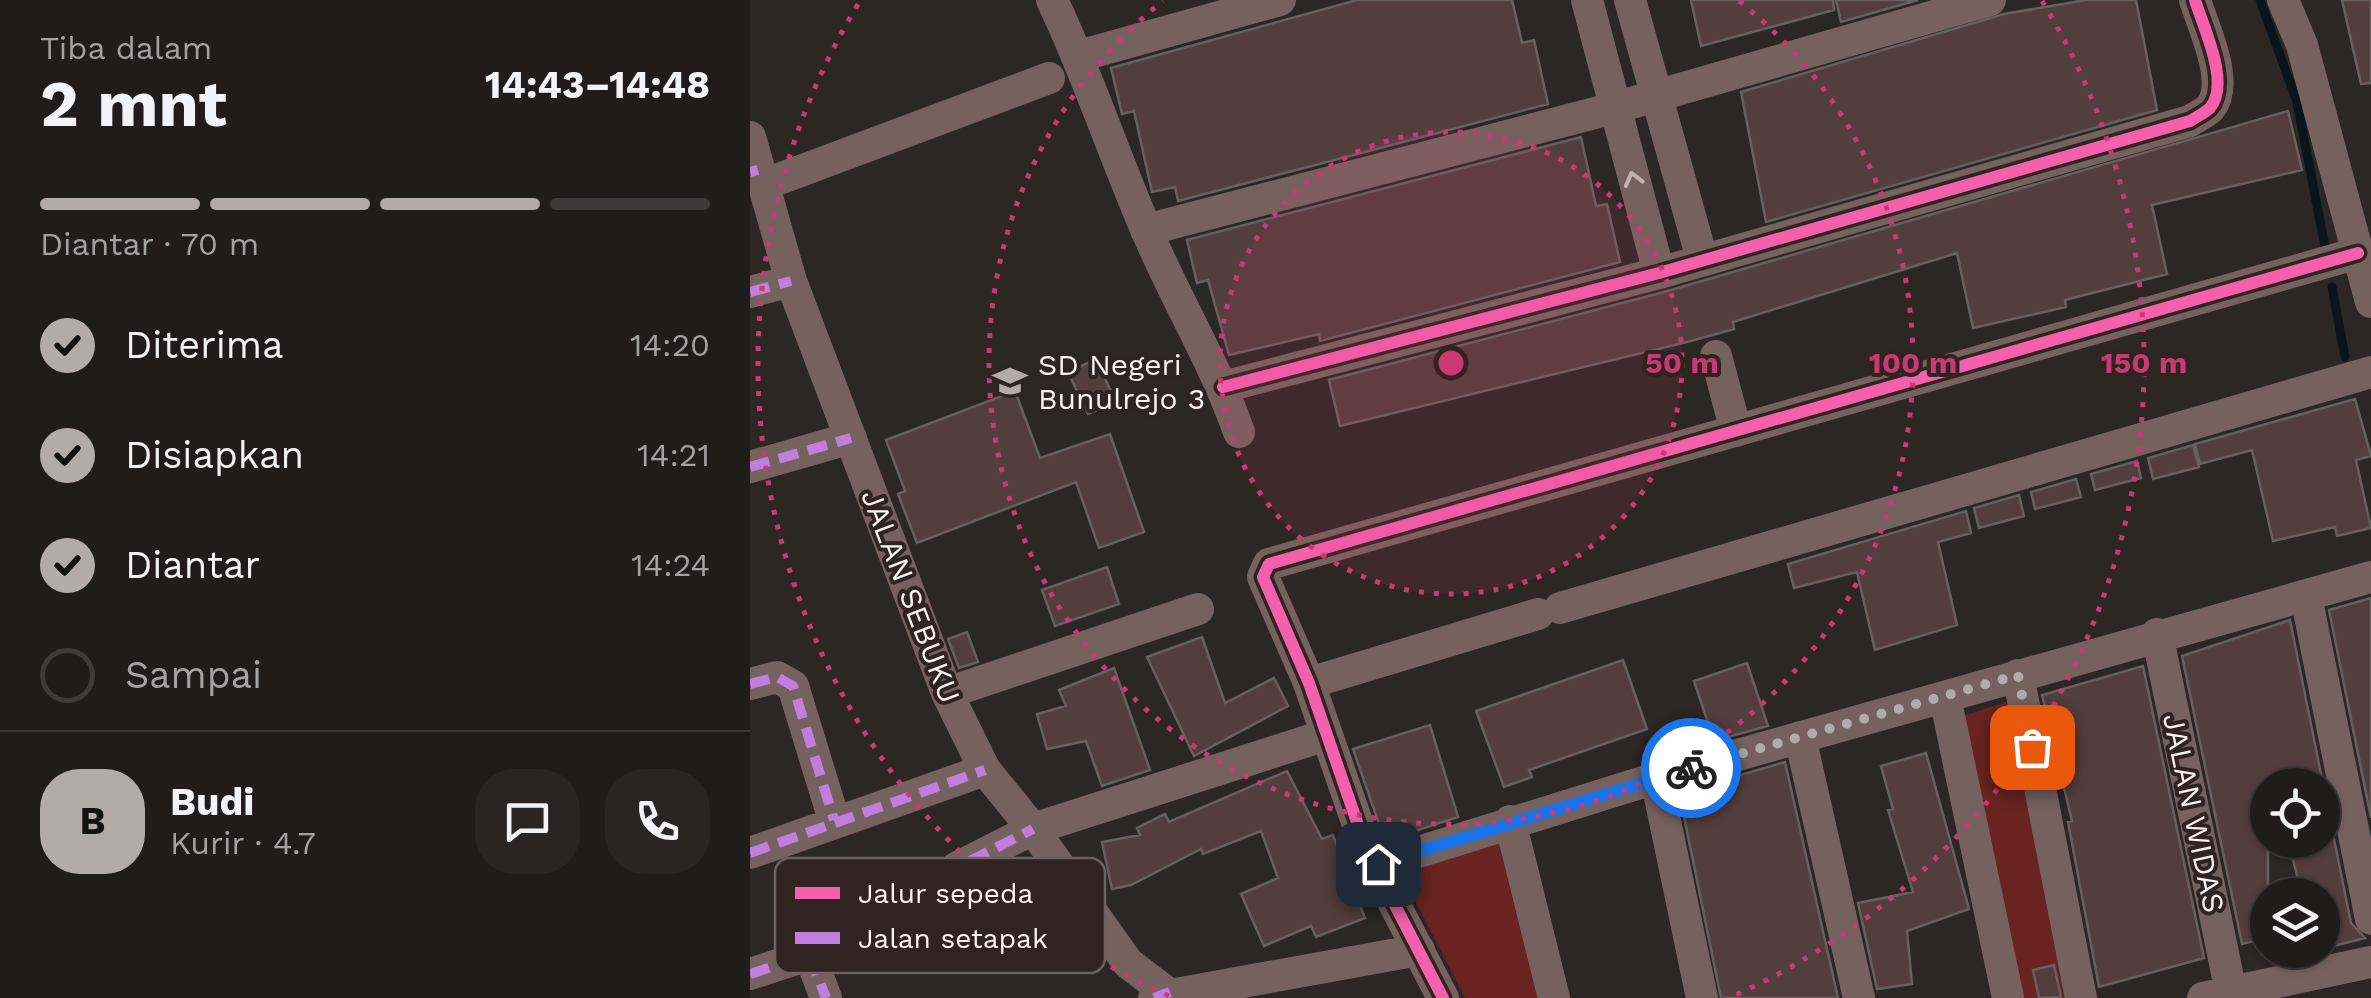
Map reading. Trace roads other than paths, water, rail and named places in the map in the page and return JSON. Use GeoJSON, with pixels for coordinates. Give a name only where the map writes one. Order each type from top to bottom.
{"type":"FeatureCollection","features":[{"type":"Feature","properties":{"kind":"street"},"geometry":{"type":"LineString","coordinates":[[1052,0],[1079,56],[1146,230],[1223,387],[1239,432]]}},
{"type":"Feature","properties":{"kind":"street"},"geometry":{"type":"LineString","coordinates":[[1079,56],[1280,0]]}},
{"type":"Feature","properties":{"kind":"street"},"geometry":{"type":"LineString","coordinates":[[1586,0],[1659,273]]}},
{"type":"Feature","properties":{"kind":"street"},"geometry":{"type":"LineString","coordinates":[[1630,0],[1702,259]]}},
{"type":"Feature","properties":{"kind":"street"},"geometry":{"type":"LineString","coordinates":[[1146,230],[1614,108],[1990,0]]}},
{"type":"Feature","properties":{"kind":"street"},"geometry":{"type":"LineString","coordinates":[[1223,387],[1659,273],[2190,121],[2211,107],[2217,91],[2195,0]]}},
{"type":"Feature","properties":{"kind":"street"},"geometry":{"type":"LineString","coordinates":[[2283,0],[2357,197],[2358,254],[2371,302]]}},
{"type":"Feature","properties":{"kind":"street"},"geometry":{"type":"LineString","coordinates":[[757,176],[1049,78]]}},
{"type":"Feature","properties":{"kind":"street","name":"JALAN SEBUKU"},"geometry":{"type":"LineString","coordinates":[[750,137],[757,176],[790,280],[947,693],[984,770],[1054,858]]}},
{"type":"Feature","properties":{"kind":"street"},"geometry":{"type":"LineString","coordinates":[[1444,998],[1378,864],[1367,851],[1309,682],[1263,571],[1276,560],[2358,254]]}},
{"type":"Feature","properties":{"kind":"street"},"geometry":{"type":"LineString","coordinates":[[750,292],[790,280]]}},
{"type":"Feature","properties":{"kind":"street"},"geometry":{"type":"LineString","coordinates":[[1716,356],[1736,432]]}},
{"type":"Feature","properties":{"kind":"street"},"geometry":{"type":"LineString","coordinates":[[1309,682],[2371,372]]}},
{"type":"Feature","properties":{"kind":"street"},"geometry":{"type":"LineString","coordinates":[[750,467],[851,438]]}},
{"type":"Feature","properties":{"kind":"street"},"geometry":{"type":"LineString","coordinates":[[1378,864],[1656,778],[2371,576]]}},
{"type":"Feature","properties":{"kind":"street"},"geometry":{"type":"LineString","coordinates":[[2306,596],[2371,919]]}},
{"type":"Feature","properties":{"kind":"street"},"geometry":{"type":"LineString","coordinates":[[947,693],[1198,609]]}},
{"type":"Feature","properties":{"kind":"street","name":"JALAN WIDAS"},"geometry":{"type":"LineString","coordinates":[[2157,634],[2217,995],[2371,962]]}},
{"type":"Feature","properties":{"kind":"street"},"geometry":{"type":"LineString","coordinates":[[2018,675],[2081,998]]}},
{"type":"Feature","properties":{"kind":"street"},"geometry":{"type":"LineString","coordinates":[[750,684],[778,677],[793,686],[834,820]]}},
{"type":"Feature","properties":{"kind":"street"},"geometry":{"type":"LineString","coordinates":[[1945,697],[2008,998]]}},
{"type":"Feature","properties":{"kind":"street"},"geometry":{"type":"LineString","coordinates":[[976,858],[1033,829],[1324,736]]}},
{"type":"Feature","properties":{"kind":"street"},"geometry":{"type":"LineString","coordinates":[[1800,737],[1859,998]]}},
{"type":"Feature","properties":{"kind":"street"},"geometry":{"type":"LineString","coordinates":[[750,853],[834,820],[984,770]]}},
{"type":"Feature","properties":{"kind":"street"},"geometry":{"type":"LineString","coordinates":[[1656,778],[1702,998]]}},
{"type":"Feature","properties":{"kind":"street"},"geometry":{"type":"LineString","coordinates":[[1510,822],[1554,998]]}},
{"type":"Feature","properties":{"kind":"street","name":"JALAN SEBUKU"},"geometry":{"type":"LineString","coordinates":[[1105,931],[1128,963],[1166,996]]}},
{"type":"Feature","properties":{"kind":"street"},"geometry":{"type":"LineString","coordinates":[[1166,996],[1420,950]]}},
{"type":"Feature","properties":{"kind":"street"},"geometry":{"type":"LineString","coordinates":[[750,974],[775,966]]}},
{"type":"Feature","properties":{"kind":"street"},"geometry":{"type":"LineString","coordinates":[[816,973],[826,998]]}},
{"type":"Feature","properties":{"kind":"waterway"},"geometry":{"type":"LineString","coordinates":[[2260,0],[2297,102],[2325,247]]}},
{"type":"Feature","properties":{"kind":"waterway"},"geometry":{"type":"LineString","coordinates":[[2332,287],[2345,357]]}},
{"type":"Feature","properties":{"kind":"place","name":"SD Negeri Bunulrejo 3"},"geometry":{"type":"Point","coordinates":[1010,381]}}]}
